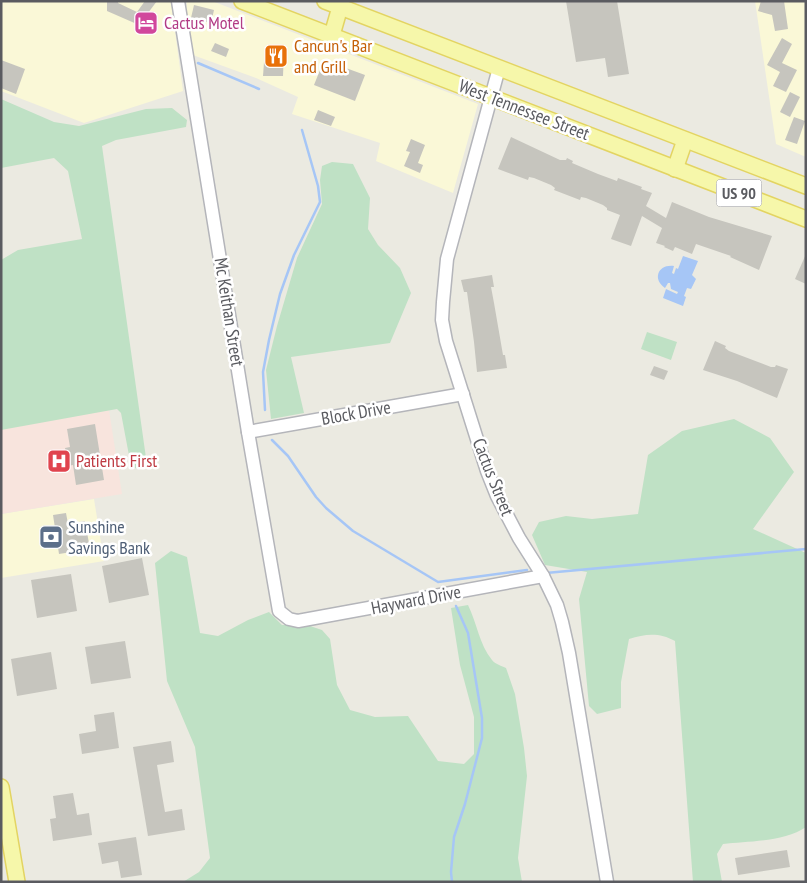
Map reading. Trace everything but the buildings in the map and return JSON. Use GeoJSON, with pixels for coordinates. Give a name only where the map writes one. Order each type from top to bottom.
{"type":"FeatureCollection","features":[{"type":"Feature","properties":{"kind":"main road","name":"West Tennessee Street"},"geometry":{"type":"LineString","coordinates":[[242,1],[806,219]]}},
{"type":"Feature","properties":{"kind":"main road","name":"West Tennessee Street"},"geometry":{"type":"LineString","coordinates":[[325,1],[806,186]]}},
{"type":"Feature","properties":{"kind":"main road"},"geometry":{"type":"LineString","coordinates":[[332,35],[340,7]]}},
{"type":"Feature","properties":{"kind":"main road"},"geometry":{"type":"LineString","coordinates":[[675,169],[685,140]]}},
{"type":"Feature","properties":{"kind":"main road"},"geometry":{"type":"LineString","coordinates":[[2,790],[16,882]]}},
{"type":"Feature","properties":{"kind":"street","name":"Mc Keithan Street"},"geometry":{"type":"LineString","coordinates":[[178,1],[275,592],[279,611],[289,619]]}},
{"type":"Feature","properties":{"kind":"street","name":"Cactus Street"},"geometry":{"type":"LineString","coordinates":[[499,68],[447,259],[442,320],[446,341],[487,471],[497,496],[519,538],[543,576],[557,605],[566,638],[607,882]]}},
{"type":"Feature","properties":{"kind":"street","name":"Block Drive"},"geometry":{"type":"LineString","coordinates":[[248,432],[463,394]]}},
{"type":"Feature","properties":{"kind":"street","name":"Hayward Drive"},"geometry":{"type":"LineString","coordinates":[[289,619],[298,621],[317,618],[543,576]]}},
{"type":"Feature","properties":{"kind":"shaded area"},"geometry":{"type":"Polygon","coordinates":[[[1,1],[171,1],[183,91],[84,123],[1,91],[1,1]]]}},
{"type":"Feature","properties":{"kind":"shaded area"},"geometry":{"type":"Polygon","coordinates":[[[187,1],[212,1],[478,104],[453,193],[376,161],[380,143],[292,114],[298,97],[256,78],[190,54],[186,10],[187,1]]]}},
{"type":"Feature","properties":{"kind":"shaded area"},"geometry":{"type":"Polygon","coordinates":[[[755,1],[806,1],[806,157],[776,144],[755,1]]]}},
{"type":"Feature","properties":{"kind":"shaded area","name":"Patients First"},"geometry":{"type":"Polygon","coordinates":[[[109,410],[122,494],[1,514],[1,427],[109,410]]]}},
{"type":"Feature","properties":{"kind":"shaded area","name":"Sunshine Savings Bank"},"geometry":{"type":"Polygon","coordinates":[[[94,499],[104,561],[1,578],[1,514],[94,499]]]}},
{"type":"Feature","properties":{"kind":"green space"},"geometry":{"type":"Polygon","coordinates":[[[1,99],[54,122],[79,126],[146,109],[172,108],[187,120],[186,127],[116,140],[102,146],[147,465],[137,469],[131,466],[121,413],[117,409],[1,430],[1,260],[18,250],[82,239],[68,171],[54,158],[1,168],[1,99]]]}},
{"type":"Feature","properties":{"kind":"green space"},"geometry":{"type":"Polygon","coordinates":[[[332,162],[353,164],[370,198],[368,229],[378,245],[400,268],[411,293],[390,343],[291,357],[304,413],[271,419],[266,370],[297,258],[322,204],[320,180],[322,166],[332,162]]]}},
{"type":"Feature","properties":{"kind":"green space"},"geometry":{"type":"Polygon","coordinates":[[[647,332],[677,342],[671,360],[641,349],[647,332]]]}},
{"type":"Feature","properties":{"kind":"green space"},"geometry":{"type":"Polygon","coordinates":[[[734,419],[770,438],[794,472],[753,529],[806,553],[806,827],[788,836],[723,844],[717,854],[722,882],[693,882],[675,641],[663,636],[652,635],[629,639],[621,682],[621,708],[597,714],[589,706],[579,599],[587,572],[545,565],[532,535],[539,522],[566,516],[592,519],[638,514],[648,455],[682,431],[734,419]]]}},
{"type":"Feature","properties":{"kind":"green space"},"geometry":{"type":"Polygon","coordinates":[[[171,551],[187,557],[200,633],[218,636],[248,620],[269,612],[282,625],[307,625],[322,630],[330,639],[337,685],[350,710],[375,717],[408,716],[438,761],[464,764],[474,754],[474,717],[460,665],[451,608],[468,605],[484,647],[493,661],[506,668],[515,694],[527,776],[518,858],[522,882],[183,882],[199,872],[210,858],[195,747],[167,681],[155,563],[171,551]]]}},
{"type":"Feature","properties":{"kind":"water"},"geometry":{"type":"Polygon","coordinates":[[[683,256],[698,261],[692,275],[696,279],[691,289],[687,288],[683,306],[663,298],[666,289],[677,294],[678,292],[671,289],[670,283],[665,288],[658,277],[661,270],[668,266],[674,266],[672,273],[674,274],[683,256]]]}},
{"type":"Feature","properties":{"kind":"waterway"},"geometry":{"type":"LineString","coordinates":[[198,63],[259,89]]}},
{"type":"Feature","properties":{"kind":"waterway"},"geometry":{"type":"LineString","coordinates":[[265,410],[263,372],[280,294],[294,255],[320,202],[318,186],[302,130]]}},
{"type":"Feature","properties":{"kind":"waterway"},"geometry":{"type":"LineString","coordinates":[[272,440],[288,456],[316,497],[326,508],[353,531],[438,582],[527,570]]}},
{"type":"Feature","properties":{"kind":"waterway"},"geometry":{"type":"LineString","coordinates":[[546,573],[806,549]]}},
{"type":"Feature","properties":{"kind":"waterway"},"geometry":{"type":"LineString","coordinates":[[452,882],[454,837],[465,804],[482,738],[482,718],[468,633],[456,606]]}},
{"type":"Feature","properties":{"kind":"place","name":"Cactus Motel"},"geometry":{"type":"Point","coordinates":[146,23]}},
{"type":"Feature","properties":{"kind":"place","name":"Cancun's Bar and Grill"},"geometry":{"type":"Point","coordinates":[276,56]}},
{"type":"Feature","properties":{"kind":"place","name":"Patients First"},"geometry":{"type":"Point","coordinates":[59,461]}},
{"type":"Feature","properties":{"kind":"place","name":"Sunshine Savings Bank"},"geometry":{"type":"Point","coordinates":[51,537]}}]}
